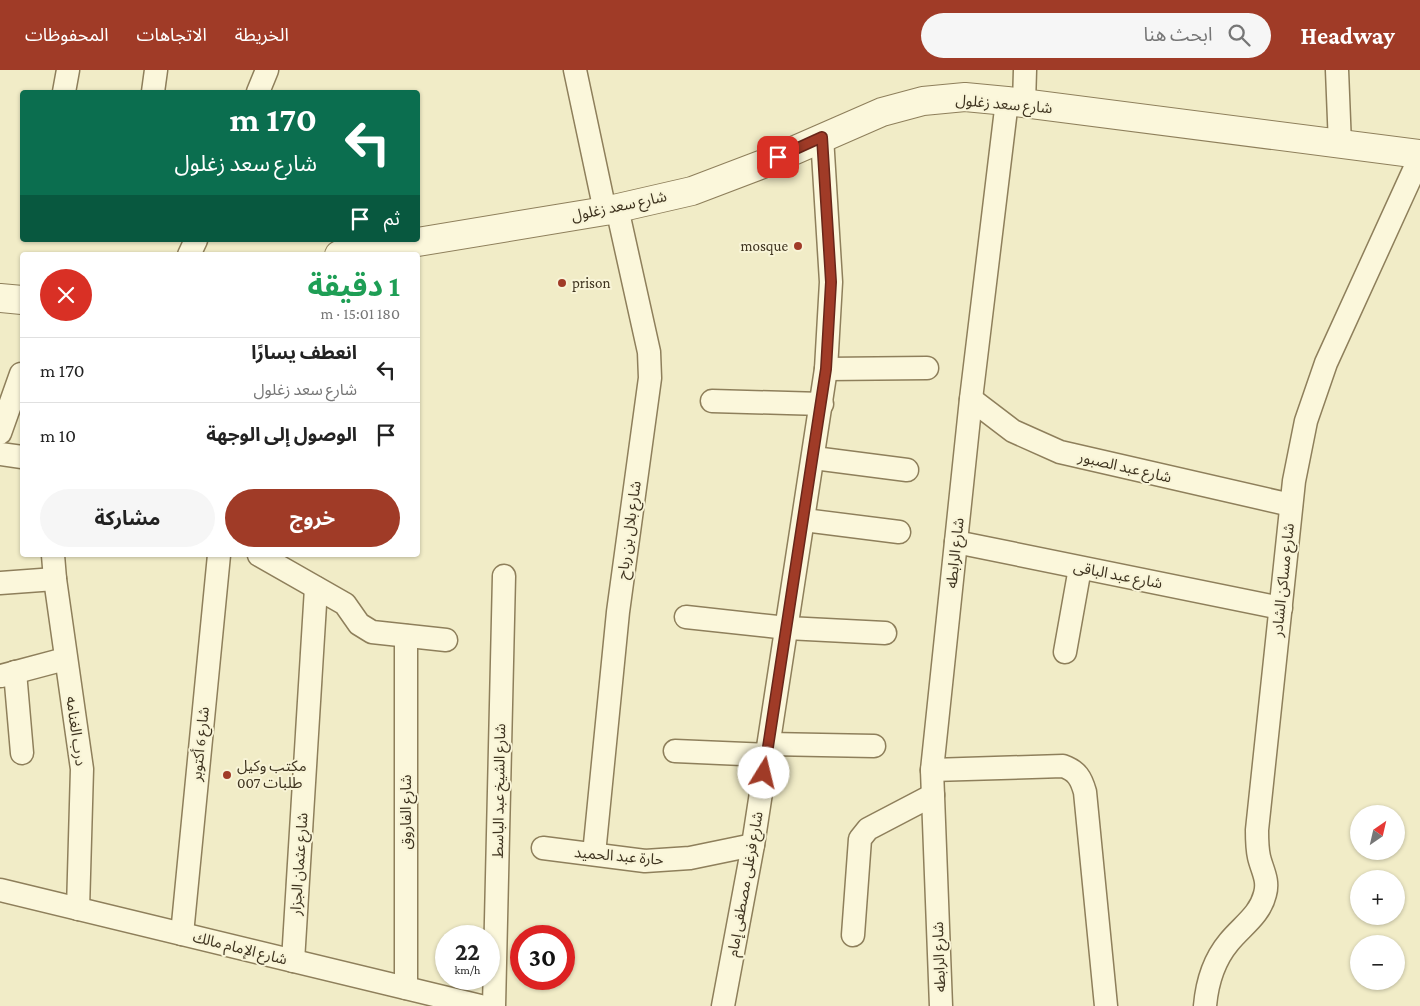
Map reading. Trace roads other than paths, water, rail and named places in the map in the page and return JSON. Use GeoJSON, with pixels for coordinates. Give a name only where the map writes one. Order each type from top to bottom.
{"type":"FeatureCollection","features":[{"type":"Feature","properties":{"kind":"street"},"geometry":{"type":"LineString","coordinates":[[64,90],[68,70]]}},
{"type":"Feature","properties":{"kind":"street"},"geometry":{"type":"LineString","coordinates":[[153,90],[156,70]]}},
{"type":"Feature","properties":{"kind":"street"},"geometry":{"type":"LineString","coordinates":[[259,90],[267,70]]}},
{"type":"Feature","properties":{"kind":"street","name":"شارع بلال بن رباح"},"geometry":{"type":"LineString","coordinates":[[575,70],[650,352],[650,372],[618,612],[594,854]]}},
{"type":"Feature","properties":{"kind":"street","name":"شارع الرابطه"},"geometry":{"type":"LineString","coordinates":[[941,1006],[932,770],[971,399],[1015,102],[1025,70]]}},
{"type":"Feature","properties":{"kind":"street"},"geometry":{"type":"LineString","coordinates":[[1337,70],[1340,145]]}},
{"type":"Feature","properties":{"kind":"street","name":"شارع سعد زغلول"},"geometry":{"type":"LineString","coordinates":[[420,238],[611,210],[692,190],[728,178],[882,112],[923,101],[965,98],[1015,102],[1420,156]]}},
{"type":"Feature","properties":{"kind":"street","name":"شارع فرغلى مصطفى إمام"},"geometry":{"type":"LineString","coordinates":[[723,1006],[753,845],[814,458],[826,369],[831,282],[822,137]]}},
{"type":"Feature","properties":{"kind":"street","name":"شارع مساكن الشادر"},"geometry":{"type":"LineString","coordinates":[[1205,1006],[1210,980],[1221,955],[1228,943],[1255,916],[1262,905],[1266,892],[1266,878],[1258,855],[1257,830],[1298,450],[1315,392],[1420,156]]}},
{"type":"Feature","properties":{"kind":"street","name":"شارع سعد زغلول"},"geometry":{"type":"LineString","coordinates":[[351,252],[386,243]]}},
{"type":"Feature","properties":{"kind":"street"},"geometry":{"type":"LineString","coordinates":[[0,298],[20,300]]}},
{"type":"Feature","properties":{"kind":"street"},"geometry":{"type":"LineString","coordinates":[[826,369],[927,368]]}},
{"type":"Feature","properties":{"kind":"street"},"geometry":{"type":"LineString","coordinates":[[0,433],[20,377]]}},
{"type":"Feature","properties":{"kind":"street","name":"شارع عبد الصبور"},"geometry":{"type":"LineString","coordinates":[[971,399],[1013,431],[1060,452],[1291,505]]}},
{"type":"Feature","properties":{"kind":"street"},"geometry":{"type":"LineString","coordinates":[[712,401],[822,404]]}},
{"type":"Feature","properties":{"kind":"street"},"geometry":{"type":"LineString","coordinates":[[0,454],[20,457]]}},
{"type":"Feature","properties":{"kind":"street"},"geometry":{"type":"LineString","coordinates":[[814,458],[907,470]]}},
{"type":"Feature","properties":{"kind":"street"},"geometry":{"type":"LineString","coordinates":[[804,520],[899,532]]}},
{"type":"Feature","properties":{"kind":"street","name":"شارع عبد الباقى"},"geometry":{"type":"LineString","coordinates":[[956,542],[1280,608]]}},
{"type":"Feature","properties":{"kind":"street","name":"درب الغنامه"},"geometry":{"type":"LineString","coordinates":[[53,557],[65,659],[82,769],[78,909]]}},
{"type":"Feature","properties":{"kind":"street","name":"شارع 6 أكتوبر"},"geometry":{"type":"LineString","coordinates":[[182,934],[218,557]]}},
{"type":"Feature","properties":{"kind":"street"},"geometry":{"type":"LineString","coordinates":[[262,557],[345,604],[365,628],[380,634],[446,640]]}},
{"type":"Feature","properties":{"kind":"street"},"geometry":{"type":"LineString","coordinates":[[1065,652],[1080,568]]}},
{"type":"Feature","properties":{"kind":"street","name":"شارع الشيخ عبد الباسط"},"geometry":{"type":"LineString","coordinates":[[494,1006],[504,576]]}},
{"type":"Feature","properties":{"kind":"street"},"geometry":{"type":"LineString","coordinates":[[0,584],[55,580]]}},
{"type":"Feature","properties":{"kind":"street","name":"شارع عثمان الجزار"},"geometry":{"type":"LineString","coordinates":[[293,961],[316,588]]}},
{"type":"Feature","properties":{"kind":"street"},"geometry":{"type":"LineString","coordinates":[[686,618],[787,628],[885,632]]}},
{"type":"Feature","properties":{"kind":"street","name":"شارع الفاروق"},"geometry":{"type":"LineString","coordinates":[[406,636],[406,988]]}},
{"type":"Feature","properties":{"kind":"street"},"geometry":{"type":"LineString","coordinates":[[22,753],[8,674],[65,659]]}},
{"type":"Feature","properties":{"kind":"street"},"geometry":{"type":"LineString","coordinates":[[675,751],[874,746]]}},
{"type":"Feature","properties":{"kind":"street"},"geometry":{"type":"LineString","coordinates":[[932,770],[1063,766],[1073,770],[1081,778],[1085,792],[1106,1006]]}},
{"type":"Feature","properties":{"kind":"street"},"geometry":{"type":"LineString","coordinates":[[853,936],[860,839],[868,829],[932,794]]}},
{"type":"Feature","properties":{"kind":"street","name":"حارة عبد الحميد"},"geometry":{"type":"LineString","coordinates":[[543,848],[645,861],[667,861],[753,845]]}},
{"type":"Feature","properties":{"kind":"street","name":"شارع الإمام مالك"},"geometry":{"type":"LineString","coordinates":[[0,890],[480,1006]]}},
{"type":"Feature","properties":{"kind":"place","name":"mosque"},"geometry":{"type":"Point","coordinates":[798,246]}},
{"type":"Feature","properties":{"kind":"place","name":"prison"},"geometry":{"type":"Point","coordinates":[562,283]}},
{"type":"Feature","properties":{"kind":"place","name":"مكتب وكيل طلبات 007"},"geometry":{"type":"Point","coordinates":[227,775]}}]}
